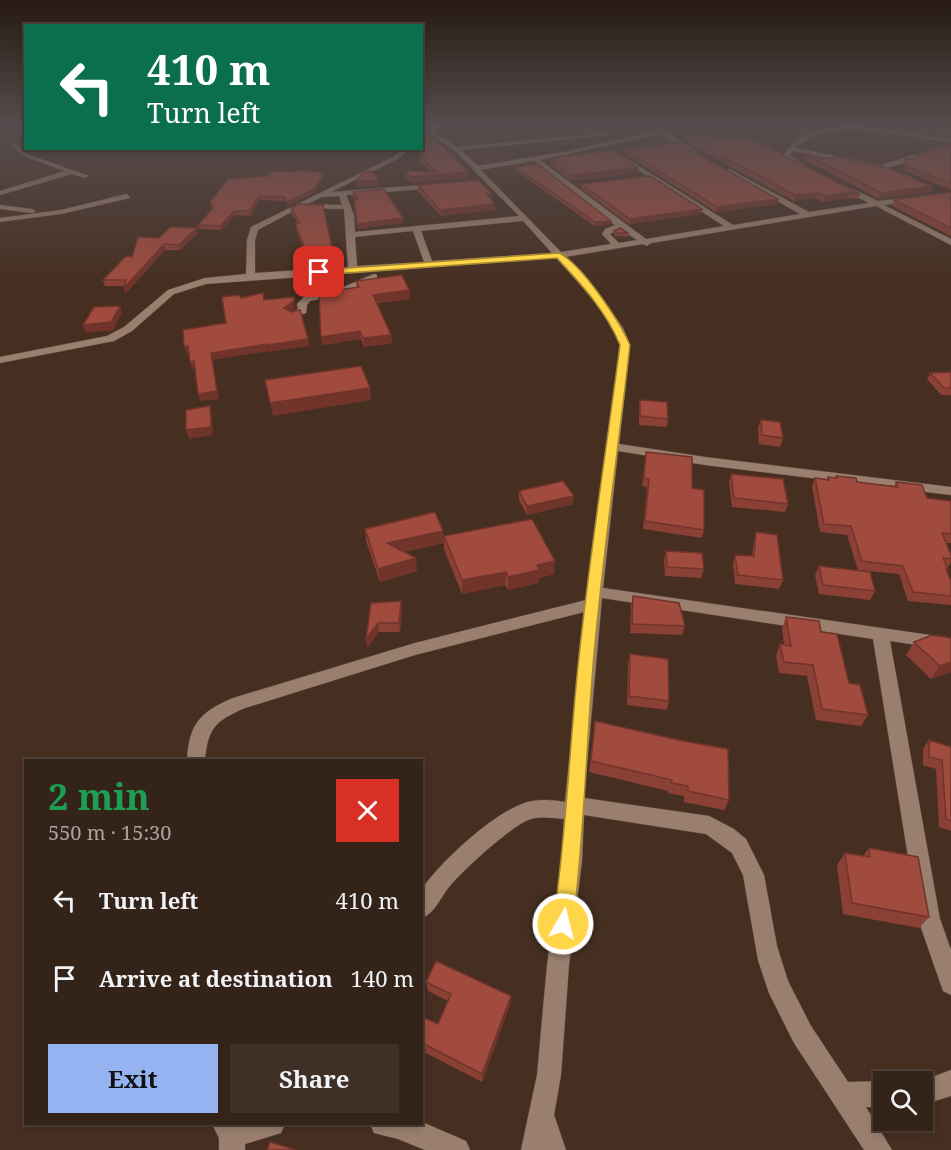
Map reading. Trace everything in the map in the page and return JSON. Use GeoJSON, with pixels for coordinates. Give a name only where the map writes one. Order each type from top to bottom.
{"type":"FeatureCollection","features":[{"type":"Feature","properties":{"kind":"street"},"geometry":{"type":"LineString","coordinates":[[0,193],[51,178]]}},
{"type":"Feature","properties":{"kind":"street"},"geometry":{"type":"LineString","coordinates":[[250,276],[251,240],[254,230],[354,178]]}},
{"type":"Feature","properties":{"kind":"street"},"geometry":{"type":"LineString","coordinates":[[484,178],[594,294],[618,328],[625,345],[586,663],[572,861],[558,965],[549,1075],[534,1150]]}},
{"type":"Feature","properties":{"kind":"street"},"geometry":{"type":"LineString","coordinates":[[561,178],[621,226],[647,243]]}},
{"type":"Feature","properties":{"kind":"street"},"geometry":{"type":"LineString","coordinates":[[655,178],[733,228]]}},
{"type":"Feature","properties":{"kind":"street"},"geometry":{"type":"LineString","coordinates":[[740,178],[810,216]]}},
{"type":"Feature","properties":{"kind":"street"},"geometry":{"type":"LineString","coordinates":[[907,178],[915,181]]}},
{"type":"Feature","properties":{"kind":"street"},"geometry":{"type":"LineString","coordinates":[[477,182],[487,181]]}},
{"type":"Feature","properties":{"kind":"street"},"geometry":{"type":"LineString","coordinates":[[571,185],[580,184]]}},
{"type":"Feature","properties":{"kind":"street"},"geometry":{"type":"LineString","coordinates":[[838,184],[951,242]]}},
{"type":"Feature","properties":{"kind":"street"},"geometry":{"type":"LineString","coordinates":[[318,195],[447,185]]}},
{"type":"Feature","properties":{"kind":"street"},"geometry":{"type":"LineString","coordinates":[[931,188],[950,195]]}},
{"type":"Feature","properties":{"kind":"street"},"geometry":{"type":"LineString","coordinates":[[342,194],[352,235],[353,270]]}},
{"type":"Feature","properties":{"kind":"street"},"geometry":{"type":"LineString","coordinates":[[0,360],[110,339],[128,329],[171,292],[205,281],[559,255],[647,243],[876,204],[950,195]]}},
{"type":"Feature","properties":{"kind":"street"},"geometry":{"type":"LineString","coordinates":[[0,220],[50,214],[127,196]]}},
{"type":"Feature","properties":{"kind":"street"},"geometry":{"type":"LineString","coordinates":[[297,206],[347,207]]}},
{"type":"Feature","properties":{"kind":"street"},"geometry":{"type":"LineString","coordinates":[[0,207],[50,214]]}},
{"type":"Feature","properties":{"kind":"street"},"geometry":{"type":"LineString","coordinates":[[352,235],[525,219]]}},
{"type":"Feature","properties":{"kind":"street"},"geometry":{"type":"LineString","coordinates":[[618,247],[606,234],[621,226]]}},
{"type":"Feature","properties":{"kind":"street"},"geometry":{"type":"LineString","coordinates":[[417,230],[429,264]]}},
{"type":"Feature","properties":{"kind":"street"},"geometry":{"type":"LineString","coordinates":[[292,314],[303,311],[302,304],[307,299],[337,293],[392,267]]}},
{"type":"Feature","properties":{"kind":"street"},"geometry":{"type":"LineString","coordinates":[[614,447],[812,475],[951,491]]}},
{"type":"Feature","properties":{"kind":"street"},"geometry":{"type":"LineString","coordinates":[[196,759],[200,728],[216,712],[238,703],[384,657],[595,598],[951,644]]}},
{"type":"Feature","properties":{"kind":"street"},"geometry":{"type":"LineString","coordinates":[[881,635],[929,919],[951,983]]}},
{"type":"Feature","properties":{"kind":"street"},"geometry":{"type":"LineString","coordinates":[[423,905],[438,881],[458,861],[528,810],[574,808],[710,825],[728,836],[742,849],[753,876],[770,960],[788,1010],[879,1150]]}},
{"type":"Feature","properties":{"kind":"street"},"geometry":{"type":"LineString","coordinates":[[933,1089],[951,1083]]}},
{"type":"Feature","properties":{"kind":"street"},"geometry":{"type":"LineString","coordinates":[[844,1095],[873,1094]]}},
{"type":"Feature","properties":{"kind":"street"},"geometry":{"type":"LineString","coordinates":[[541,1115],[553,1150]]}},
{"type":"Feature","properties":{"kind":"street"},"geometry":{"type":"LineString","coordinates":[[230,1136],[268,1125]]}},
{"type":"Feature","properties":{"kind":"street"},"geometry":{"type":"LineString","coordinates":[[390,1125],[398,1126],[457,1150]]}},
{"type":"Feature","properties":{"kind":"building"},"geometry":{"type":"Polygon","coordinates":[[[321,178],[314,189],[287,202],[284,197],[259,196],[250,211],[234,211],[220,226],[198,225],[213,208],[210,202],[228,179],[321,178]]]}},
{"type":"Feature","properties":{"kind":"building"},"geometry":{"type":"Polygon","coordinates":[[[359,178],[376,178],[378,180],[357,181],[359,178]]]}},
{"type":"Feature","properties":{"kind":"building"},"geometry":{"type":"Polygon","coordinates":[[[531,178],[556,178],[611,221],[595,222],[531,178]]]}},
{"type":"Feature","properties":{"kind":"building"},"geometry":{"type":"Polygon","coordinates":[[[653,178],[702,209],[630,219],[581,184],[653,178]]]}},
{"type":"Feature","properties":{"kind":"building"},"geometry":{"type":"Polygon","coordinates":[[[670,178],[740,178],[778,199],[717,207],[670,178]]]}},
{"type":"Feature","properties":{"kind":"building"},"geometry":{"type":"Polygon","coordinates":[[[762,178],[828,178],[860,194],[850,192],[825,196],[817,193],[795,195],[762,178]]]}},
{"type":"Feature","properties":{"kind":"building"},"geometry":{"type":"Polygon","coordinates":[[[851,178],[911,178],[932,186],[881,193],[851,178]]]}},
{"type":"Feature","properties":{"kind":"building"},"geometry":{"type":"Polygon","coordinates":[[[937,178],[951,178],[951,183],[937,178]]]}},
{"type":"Feature","properties":{"kind":"building"},"geometry":{"type":"Polygon","coordinates":[[[478,180],[492,194],[486,194],[495,204],[440,210],[418,185],[478,180]]]}},
{"type":"Feature","properties":{"kind":"building"},"geometry":{"type":"Polygon","coordinates":[[[384,189],[403,218],[357,224],[354,200],[358,199],[353,192],[384,189]]]}},
{"type":"Feature","properties":{"kind":"building"},"geometry":{"type":"Polygon","coordinates":[[[951,192],[951,228],[894,200],[951,192]]]}},
{"type":"Feature","properties":{"kind":"building"},"geometry":{"type":"Polygon","coordinates":[[[298,204],[323,205],[333,252],[317,253],[317,247],[305,249],[295,223],[300,223],[291,208],[298,204]]]}},
{"type":"Feature","properties":{"kind":"building"},"geometry":{"type":"Polygon","coordinates":[[[170,227],[197,228],[179,245],[164,244],[124,288],[126,280],[103,280],[126,256],[132,257],[138,237],[159,238],[170,227]]]}},
{"type":"Feature","properties":{"kind":"building"},"geometry":{"type":"Polygon","coordinates":[[[620,228],[628,233],[614,231],[620,228]]]}},
{"type":"Feature","properties":{"kind":"building"},"geometry":{"type":"Polygon","coordinates":[[[402,275],[409,290],[373,295],[391,335],[363,338],[360,331],[321,337],[319,293],[359,287],[356,281],[402,275]]]}},
{"type":"Feature","properties":{"kind":"building"},"geometry":{"type":"Polygon","coordinates":[[[263,293],[264,300],[294,297],[294,301],[284,308],[291,312],[300,310],[308,339],[211,353],[217,391],[198,394],[194,361],[190,362],[188,346],[184,346],[183,330],[226,323],[222,297],[240,295],[241,298],[263,293]]]}},
{"type":"Feature","properties":{"kind":"building"},"geometry":{"type":"Polygon","coordinates":[[[120,306],[111,322],[83,325],[94,307],[120,306]]]}},
{"type":"Feature","properties":{"kind":"building"},"geometry":{"type":"Polygon","coordinates":[[[361,366],[370,388],[270,403],[265,380],[361,366]]]}},
{"type":"Feature","properties":{"kind":"building"},"geometry":{"type":"Polygon","coordinates":[[[951,372],[951,388],[944,388],[930,373],[951,372]]]}},
{"type":"Feature","properties":{"kind":"building"},"geometry":{"type":"Polygon","coordinates":[[[640,400],[667,402],[668,419],[640,416],[640,400]]]}},
{"type":"Feature","properties":{"kind":"building"},"geometry":{"type":"Polygon","coordinates":[[[210,406],[211,427],[186,430],[186,410],[210,406]]]}},
{"type":"Feature","properties":{"kind":"building"},"geometry":{"type":"Polygon","coordinates":[[[761,420],[780,422],[783,438],[762,435],[761,420]]]}},
{"type":"Feature","properties":{"kind":"building"},"geometry":{"type":"Polygon","coordinates":[[[646,452],[692,457],[692,488],[704,490],[704,530],[645,521],[649,479],[644,478],[646,452]]]}},
{"type":"Feature","properties":{"kind":"building"},"geometry":{"type":"Polygon","coordinates":[[[731,474],[783,479],[788,504],[734,498],[731,474]]]}},
{"type":"Feature","properties":{"kind":"building"},"geometry":{"type":"Polygon","coordinates":[[[836,476],[856,478],[857,482],[898,487],[896,482],[922,485],[927,498],[951,501],[951,534],[942,533],[951,555],[951,559],[943,558],[951,581],[951,596],[913,592],[903,566],[862,561],[851,526],[824,524],[815,478],[829,480],[828,477],[837,478],[836,476]]]}},
{"type":"Feature","properties":{"kind":"building"},"geometry":{"type":"Polygon","coordinates":[[[563,481],[574,496],[527,506],[519,491],[563,481]]]}},
{"type":"Feature","properties":{"kind":"building"},"geometry":{"type":"Polygon","coordinates":[[[435,512],[443,531],[387,543],[416,558],[378,569],[365,529],[435,512]]]}},
{"type":"Feature","properties":{"kind":"building"},"geometry":{"type":"Polygon","coordinates":[[[532,519],[555,561],[537,565],[539,570],[508,577],[506,572],[462,580],[444,536],[532,519]]]}},
{"type":"Feature","properties":{"kind":"building"},"geometry":{"type":"Polygon","coordinates":[[[756,532],[777,535],[783,580],[738,575],[735,555],[754,556],[756,532]]]}},
{"type":"Feature","properties":{"kind":"building"},"geometry":{"type":"Polygon","coordinates":[[[666,551],[702,553],[704,569],[667,567],[666,551]]]}},
{"type":"Feature","properties":{"kind":"building"},"geometry":{"type":"Polygon","coordinates":[[[819,566],[870,572],[875,591],[823,585],[819,566]]]}},
{"type":"Feature","properties":{"kind":"building"},"geometry":{"type":"Polygon","coordinates":[[[633,596],[679,603],[685,626],[632,624],[633,596]]]}},
{"type":"Feature","properties":{"kind":"building"},"geometry":{"type":"Polygon","coordinates":[[[401,601],[399,623],[378,623],[366,639],[371,603],[401,601]]]}},
{"type":"Feature","properties":{"kind":"building"},"geometry":{"type":"Polygon","coordinates":[[[786,617],[819,621],[821,632],[837,634],[849,683],[860,685],[868,715],[822,709],[813,665],[784,662],[780,644],[791,646],[786,617]]]}},
{"type":"Feature","properties":{"kind":"building"},"geometry":{"type":"Polygon","coordinates":[[[932,635],[951,638],[951,662],[940,666],[914,642],[932,635]]]}},
{"type":"Feature","properties":{"kind":"building"},"geometry":{"type":"Polygon","coordinates":[[[630,654],[668,659],[669,701],[629,696],[630,654]]]}},
{"type":"Feature","properties":{"kind":"building"},"geometry":{"type":"Polygon","coordinates":[[[595,721],[728,749],[729,800],[688,791],[688,786],[671,783],[672,780],[591,761],[595,721]]]}},
{"type":"Feature","properties":{"kind":"building"},"geometry":{"type":"Polygon","coordinates":[[[929,740],[951,747],[951,821],[946,819],[942,760],[929,757],[929,740]]]}},
{"type":"Feature","properties":{"kind":"building"},"geometry":{"type":"Polygon","coordinates":[[[869,848],[918,857],[929,917],[852,903],[845,853],[870,857],[869,848]]]}},
{"type":"Feature","properties":{"kind":"building"},"geometry":{"type":"Polygon","coordinates":[[[436,961],[511,996],[482,1074],[423,1044],[423,1017],[438,1024],[451,994],[426,982],[436,961]]]}},
{"type":"Feature","properties":{"kind":"building"},"geometry":{"type":"Polygon","coordinates":[[[270,1142],[296,1150],[267,1150],[270,1142]]]}},
{"type":"Feature","properties":{"kind":"route"},"geometry":{"type":"LineString","coordinates":[[319,272],[559,255],[606,310],[618,328],[625,345],[586,663],[574,805],[572,861],[563,924]]}}]}
